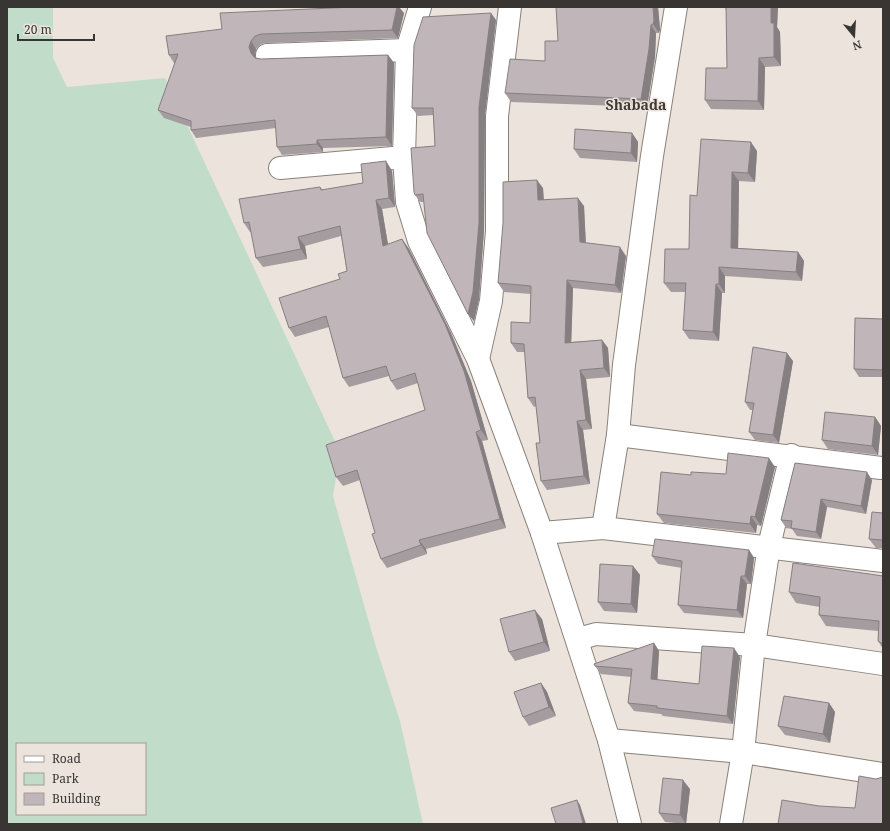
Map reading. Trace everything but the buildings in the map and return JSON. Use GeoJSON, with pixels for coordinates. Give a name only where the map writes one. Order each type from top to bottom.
{"type":"FeatureCollection","features":[{"type":"Feature","properties":{"kind":"street"},"geometry":{"type":"LineString","coordinates":[[420,7],[407,50],[404,157],[407,202],[419,241],[478,359],[542,533],[578,639],[609,740],[630,824]]}},
{"type":"Feature","properties":{"kind":"street"},"geometry":{"type":"LineString","coordinates":[[478,359],[492,301],[497,231],[497,116],[510,7]]}},
{"type":"Feature","properties":{"kind":"street"},"geometry":{"type":"LineString","coordinates":[[603,528],[618,435],[624,365],[652,156],[676,7]]}},
{"type":"Feature","properties":{"kind":"street"},"geometry":{"type":"LineString","coordinates":[[267,55],[407,50]]}},
{"type":"Feature","properties":{"kind":"street"},"geometry":{"type":"LineString","coordinates":[[280,168],[404,157]]}},
{"type":"Feature","properties":{"kind":"street"},"geometry":{"type":"LineString","coordinates":[[618,435],[881,468]]}},
{"type":"Feature","properties":{"kind":"street"},"geometry":{"type":"LineString","coordinates":[[731,824],[743,752],[754,645],[769,546],[791,456]]}},
{"type":"Feature","properties":{"kind":"street"},"geometry":{"type":"LineString","coordinates":[[542,533],[603,528],[769,546],[883,561]]}},
{"type":"Feature","properties":{"kind":"street"},"geometry":{"type":"LineString","coordinates":[[578,639],[596,634],[754,645],[883,664]]}},
{"type":"Feature","properties":{"kind":"street"},"geometry":{"type":"LineString","coordinates":[[609,740],[743,752],[883,774]]}},
{"type":"Feature","properties":{"kind":"green space"},"geometry":{"type":"Polygon","coordinates":[[[7,7],[53,7],[53,58],[67,87],[165,78],[340,452],[333,496],[376,647],[400,721],[423,824],[7,824],[7,7]]]}},
{"type":"Feature","properties":{"kind":"district","name":"Shabada"},"geometry":{"type":"Point","coordinates":[636,104]}}]}
